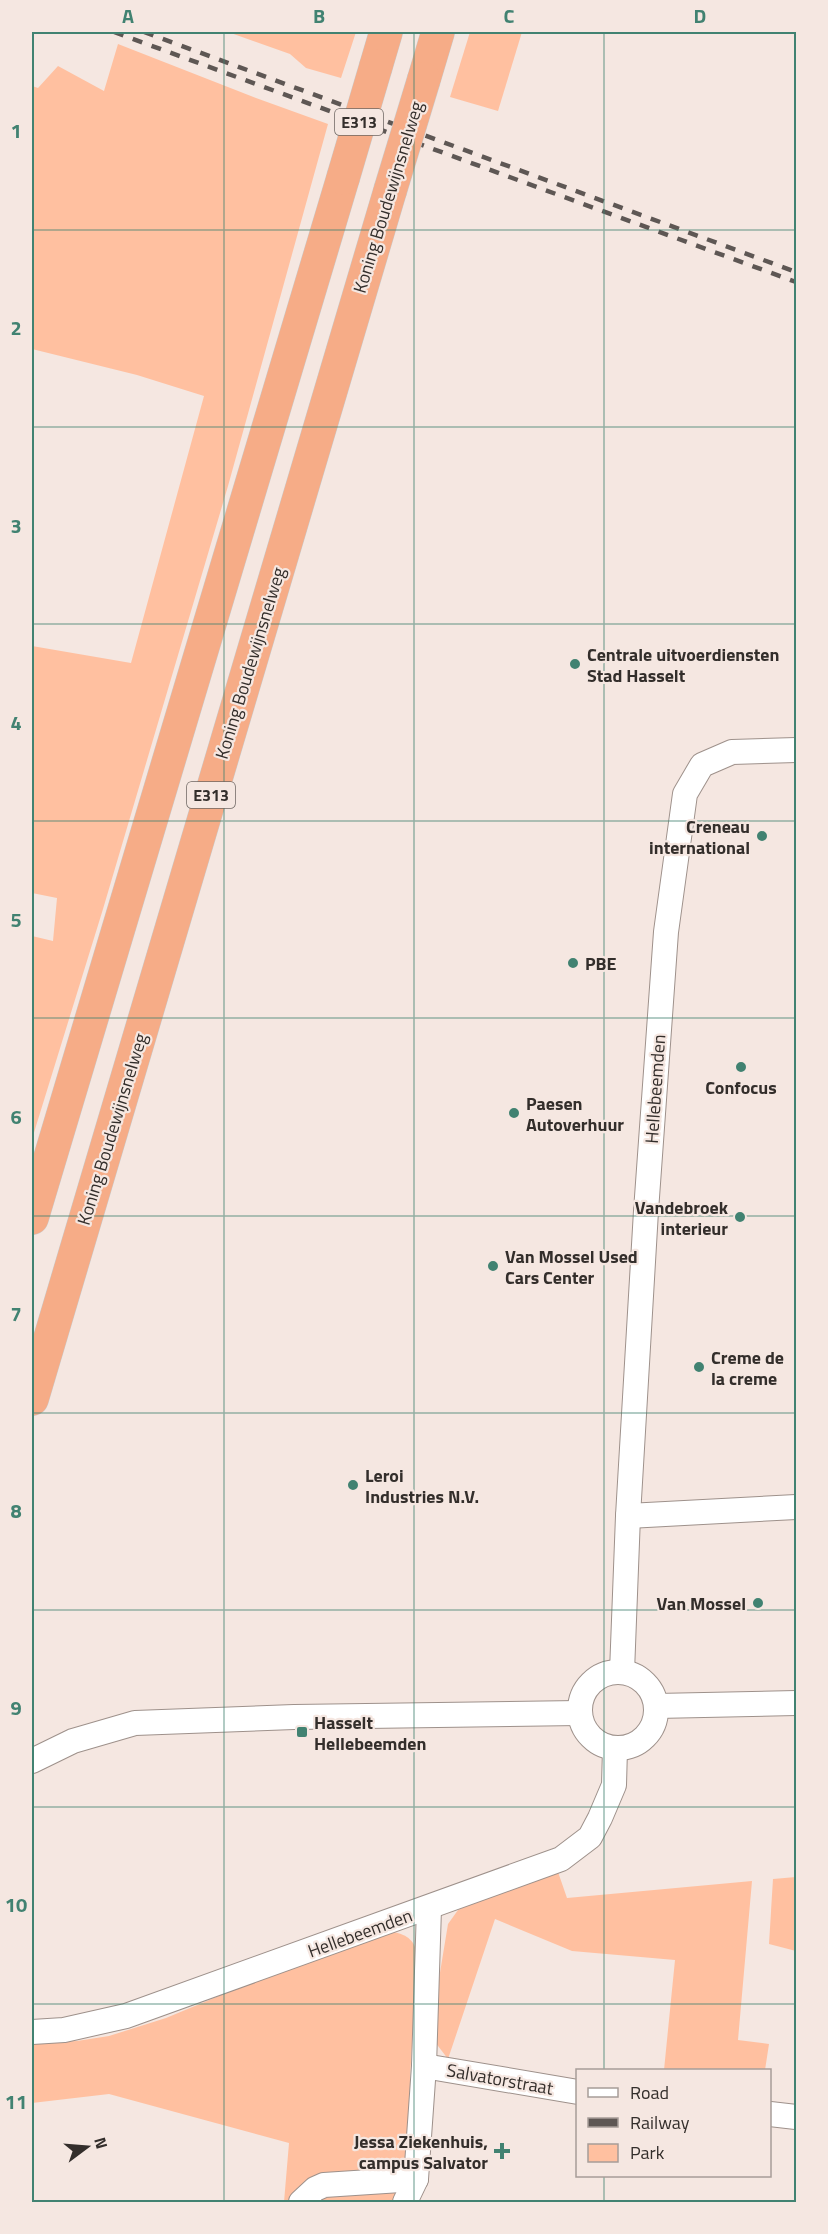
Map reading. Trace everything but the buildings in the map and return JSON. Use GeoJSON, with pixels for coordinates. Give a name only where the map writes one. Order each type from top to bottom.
{"type":"FeatureCollection","features":[{"type":"Feature","properties":{"kind":"highway","name":"E313"},"geometry":{"type":"LineString","coordinates":[[32,1218],[386,32]]}},
{"type":"Feature","properties":{"kind":"highway","name":"Koning Boudewijnsnelweg"},"geometry":{"type":"LineString","coordinates":[[32,1399],[438,32]]}},
{"type":"Feature","properties":{"kind":"street","name":"Hellebeemden"},"geometry":{"type":"LineString","coordinates":[[622,1672],[628,1516],[646,1211],[666,932],[685,794],[702,765],[732,752],[796,750]]}},
{"type":"Feature","properties":{"kind":"street"},"geometry":{"type":"LineString","coordinates":[[628,1516],[796,1507]]}},
{"type":"Feature","properties":{"kind":"street"},"geometry":{"type":"LineString","coordinates":[[622,1672],[634,1675],[645,1683],[653,1694],[656,1706],[654,1723],[646,1737],[631,1746],[615,1749],[598,1743],[585,1731],[579,1713],[581,1696],[591,1682],[605,1674],[622,1672]]}},
{"type":"Feature","properties":{"kind":"street"},"geometry":{"type":"LineString","coordinates":[[656,1706],[796,1703]]}},
{"type":"Feature","properties":{"kind":"street"},"geometry":{"type":"LineString","coordinates":[[32,1761],[73,1741],[135,1723],[294,1717],[579,1713]]}},
{"type":"Feature","properties":{"kind":"street","name":"Hellebeemden"},"geometry":{"type":"LineString","coordinates":[[32,2032],[64,2030],[126,2016],[561,1859],[590,1837],[614,1785],[615,1749]]}},
{"type":"Feature","properties":{"kind":"street","name":"Salvatorstraat"},"geometry":{"type":"LineString","coordinates":[[405,2202],[416,2179],[424,2066],[429,1908]]}},
{"type":"Feature","properties":{"kind":"street","name":"Salvatorstraat"},"geometry":{"type":"LineString","coordinates":[[424,2066],[576,2092]]}},
{"type":"Feature","properties":{"kind":"street"},"geometry":{"type":"LineString","coordinates":[[771,2114],[796,2117]]}},
{"type":"Feature","properties":{"kind":"street"},"geometry":{"type":"LineString","coordinates":[[301,2202],[315,2189],[324,2185],[416,2179]]}},
{"type":"Feature","properties":{"kind":"green space"},"geometry":{"type":"Polygon","coordinates":[[[228,32],[356,32],[341,78],[306,68],[290,54],[228,32]]]}},
{"type":"Feature","properties":{"kind":"green space"},"geometry":{"type":"Polygon","coordinates":[[[470,32],[522,32],[498,111],[450,97],[470,32]]]}},
{"type":"Feature","properties":{"kind":"green space"},"geometry":{"type":"Polygon","coordinates":[[[118,44],[328,124],[228,486],[103,909],[32,1139],[32,936],[53,941],[57,898],[32,893],[32,646],[131,663],[204,396],[137,375],[32,349],[32,86],[38,88],[58,66],[104,91],[118,44]]]}},
{"type":"Feature","properties":{"kind":"green space"},"geometry":{"type":"Polygon","coordinates":[[[558,1872],[567,1898],[752,1881],[738,2040],[769,2044],[765,2069],[664,2069],[675,1960],[572,1951],[495,1919],[448,2059],[435,2042],[433,2015],[448,1924],[458,1910],[558,1872]]]}},
{"type":"Feature","properties":{"kind":"green space"},"geometry":{"type":"Polygon","coordinates":[[[796,1877],[796,1951],[769,1944],[773,1879],[796,1877]]]}},
{"type":"Feature","properties":{"kind":"green space"},"geometry":{"type":"Polygon","coordinates":[[[393,1932],[410,1939],[418,1955],[410,2077],[411,2154],[406,2166],[293,2202],[284,2202],[289,2143],[109,2094],[32,2103],[32,2043],[77,2041],[109,2036],[166,2018],[243,1986],[393,1932]]]}},
{"type":"Feature","properties":{"kind":"green space"},"geometry":{"type":"Polygon","coordinates":[[[390,2190],[396,2193],[398,2198],[396,2202],[309,2202],[322,2194],[390,2190]]]}},
{"type":"Feature","properties":{"kind":"railway"},"geometry":{"type":"LineString","coordinates":[[114,32],[796,282]]}},
{"type":"Feature","properties":{"kind":"railway"},"geometry":{"type":"LineString","coordinates":[[144,32],[796,272]]}},
{"type":"Feature","properties":{"kind":"place","name":"Centrale uitvoerdiensten Stad Hasselt"},"geometry":{"type":"Point","coordinates":[575,664]}},
{"type":"Feature","properties":{"kind":"place","name":"Creneau international"},"geometry":{"type":"Point","coordinates":[762,836]}},
{"type":"Feature","properties":{"kind":"place","name":"PBE"},"geometry":{"type":"Point","coordinates":[573,963]}},
{"type":"Feature","properties":{"kind":"place","name":"Confocus"},"geometry":{"type":"Point","coordinates":[741,1067]}},
{"type":"Feature","properties":{"kind":"place","name":"Paesen Autoverhuur"},"geometry":{"type":"Point","coordinates":[514,1113]}},
{"type":"Feature","properties":{"kind":"place","name":"Vandebroek interieur"},"geometry":{"type":"Point","coordinates":[740,1217]}},
{"type":"Feature","properties":{"kind":"place","name":"Van Mossel Used Cars Center"},"geometry":{"type":"Point","coordinates":[493,1266]}},
{"type":"Feature","properties":{"kind":"place","name":"Creme de la creme"},"geometry":{"type":"Point","coordinates":[699,1367]}},
{"type":"Feature","properties":{"kind":"place","name":"Leroi Industries N.V."},"geometry":{"type":"Point","coordinates":[353,1485]}},
{"type":"Feature","properties":{"kind":"place","name":"Van Mossel"},"geometry":{"type":"Point","coordinates":[758,1603]}},
{"type":"Feature","properties":{"kind":"place","name":"Hasselt Hellebeemden"},"geometry":{"type":"Point","coordinates":[302,1732]}},
{"type":"Feature","properties":{"kind":"place","name":"Jessa Ziekenhuis, campus Salvator"},"geometry":{"type":"Point","coordinates":[502,2151]}}]}
